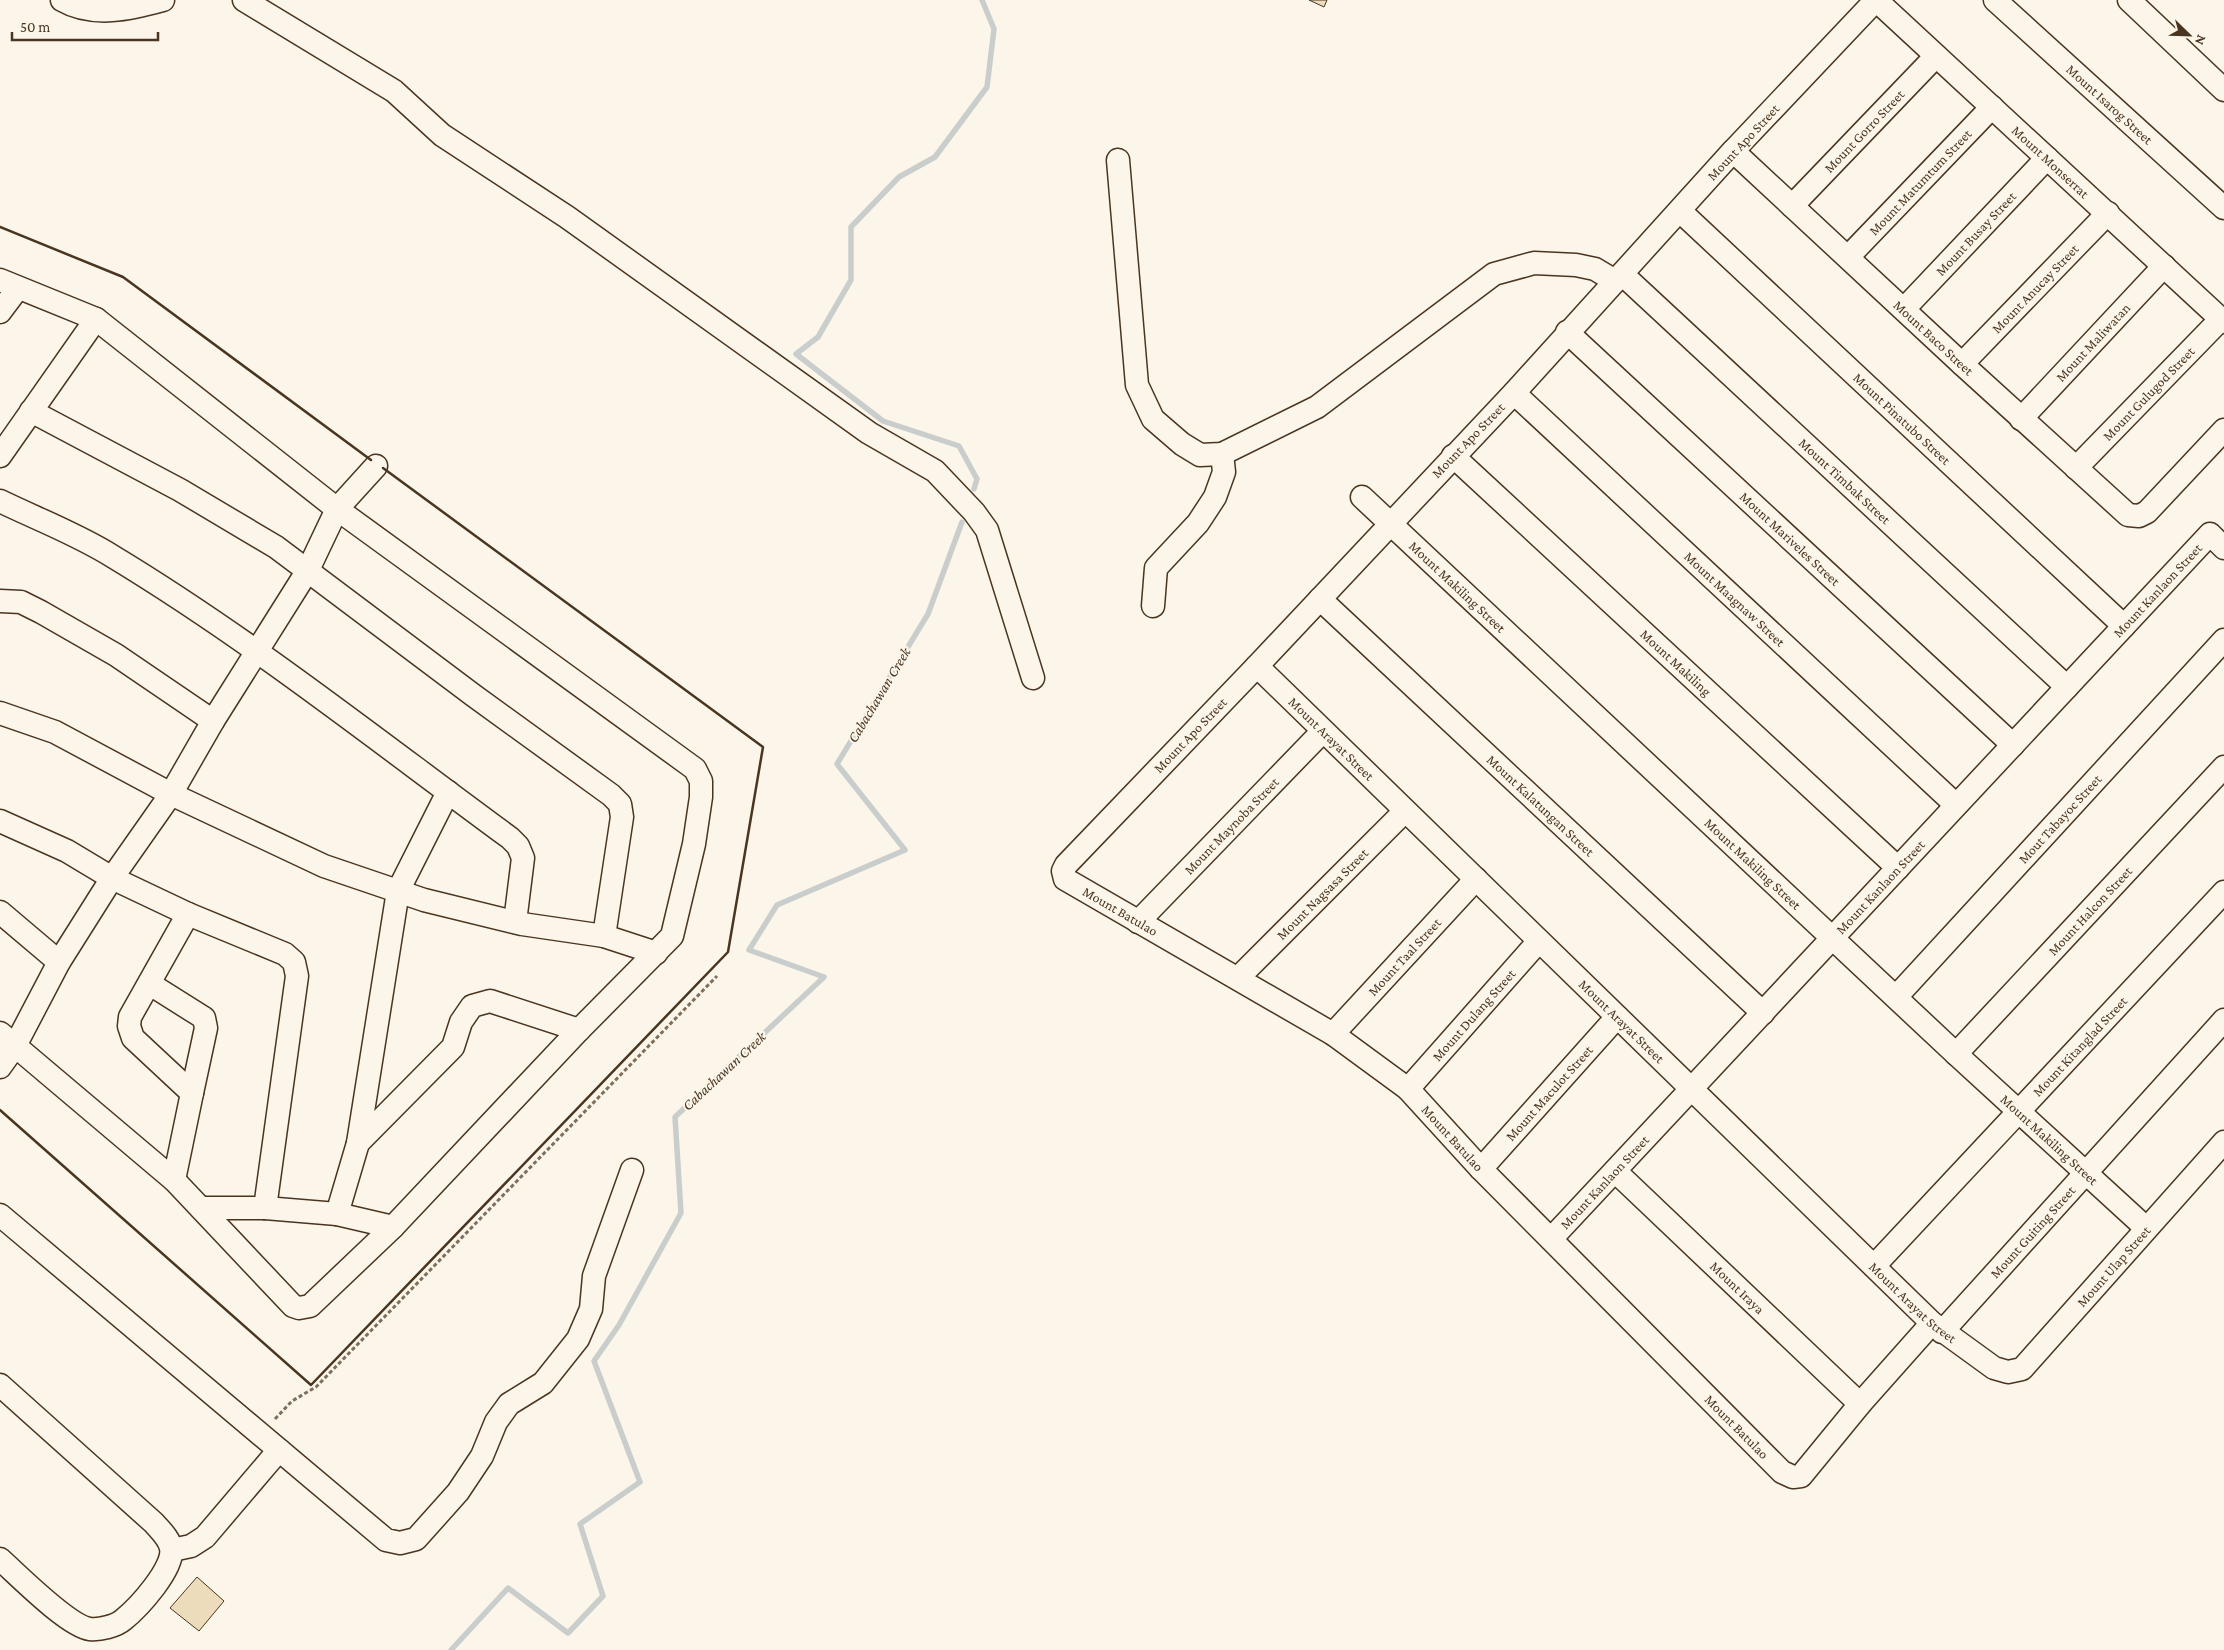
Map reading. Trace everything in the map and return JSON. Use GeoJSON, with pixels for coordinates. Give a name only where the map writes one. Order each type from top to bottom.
{"type":"FeatureCollection","features":[{"type":"Feature","properties":{"kind":"street"},"geometry":{"type":"LineString","coordinates":[[62,0],[97,11],[135,8],[163,0]]}},
{"type":"Feature","properties":{"kind":"street"},"geometry":{"type":"LineString","coordinates":[[244,0],[394,91],[442,135],[567,217],[869,432],[934,471],[974,512],[987,530],[1033,678]]}},
{"type":"Feature","properties":{"kind":"street","name":"Mount Monserrat"},"geometry":{"type":"LineString","coordinates":[[1876,0],[2223,321]]}},
{"type":"Feature","properties":{"kind":"street","name":"Mount Apo Street"},"geometry":{"type":"LineString","coordinates":[[1065,879],[1064,871],[1066,865],[1257,666],[1514,393],[1567,332],[1876,0]]}},
{"type":"Feature","properties":{"kind":"street","name":"Mount Isarog Street"},"geometry":{"type":"LineString","coordinates":[[1995,0],[2224,208]]}},
{"type":"Feature","properties":{"kind":"street"},"geometry":{"type":"LineString","coordinates":[[2129,0],[2224,90]]}},
{"type":"Feature","properties":{"kind":"street","name":"Mount Gorro Street"},"geometry":{"type":"LineString","coordinates":[[1792,206],[1936,56]]}},
{"type":"Feature","properties":{"kind":"street","name":"Mount Matumtum Street"},"geometry":{"type":"LineString","coordinates":[[1848,257],[1992,107]]}},
{"type":"Feature","properties":{"kind":"street","name":"Mount Baco Street"},"geometry":{"type":"LineString","coordinates":[[1733,152],[2021,419],[2128,515],[2138,516],[2147,512],[2222,437]]}},
{"type":"Feature","properties":{"kind":"street","name":"Mount Busay Street"},"geometry":{"type":"LineString","coordinates":[[1904,309],[2047,158]]}},
{"type":"Feature","properties":{"kind":"street"},"geometry":{"type":"LineString","coordinates":[[1118,160],[1137,385],[1153,419],[1182,444],[1200,455],[1222,454],[1224,472],[1215,497],[1198,522],[1156,568],[1153,606]]}},
{"type":"Feature","properties":{"kind":"street","name":"Mount Pinatubo Street"},"geometry":{"type":"LineString","coordinates":[[1680,211],[2124,626]]}},
{"type":"Feature","properties":{"kind":"street","name":"Mount Anucay Street"},"geometry":{"type":"LineString","coordinates":[[1962,364],[2108,213]]}},
{"type":"Feature","properties":{"kind":"street","name":"Mount Timbak Street"},"geometry":{"type":"LineString","coordinates":[[1222,454],[1317,407],[1494,274],[1534,262],[1595,269],[1618,278],[2067,687]]}},
{"type":"Feature","properties":{"kind":"street","name":"Mount Maliwatan"},"geometry":{"type":"LineString","coordinates":[[2021,419],[2164,266]]}},
{"type":"Feature","properties":{"kind":"street"},"geometry":{"type":"LineString","coordinates":[[0,312],[9,284],[96,319],[337,509],[695,769],[701,781],[701,796],[694,844],[672,936],[579,1030],[394,1227],[315,1303],[299,1308],[293,1306],[174,1180],[7,1039]]}},
{"type":"Feature","properties":{"kind":"street"},"geometry":{"type":"LineString","coordinates":[[0,456],[96,319]]}},
{"type":"Feature","properties":{"kind":"street","name":"Mount Gulugod Street"},"geometry":{"type":"LineString","coordinates":[[2076,468],[2223,321]]}},
{"type":"Feature","properties":{"kind":"street","name":"Mount Mariveles Street"},"geometry":{"type":"LineString","coordinates":[[1567,332],[2013,745]]}},
{"type":"Feature","properties":{"kind":"street","name":"Mount Maagnaw Street"},"geometry":{"type":"LineString","coordinates":[[1514,393],[1956,806]]}},
{"type":"Feature","properties":{"kind":"street"},"geometry":{"type":"LineString","coordinates":[[31,411],[180,490],[276,547],[473,695],[565,759],[612,795],[620,804],[622,817],[604,936]]}},
{"type":"Feature","properties":{"kind":"street","name":"Mount Makiling"},"geometry":{"type":"LineString","coordinates":[[1453,456],[1898,868]]}},
{"type":"Feature","properties":{"kind":"street"},"geometry":{"type":"LineString","coordinates":[[0,1067],[7,1039],[112,878],[171,794],[213,721],[308,570],[337,509],[376,466]]}},
{"type":"Feature","properties":{"kind":"street","name":"Mount Makiling Street"},"geometry":{"type":"LineString","coordinates":[[1362,497],[2018,1112],[2146,1228]]}},
{"type":"Feature","properties":{"kind":"street"},"geometry":{"type":"LineString","coordinates":[[0,501],[111,554],[257,651],[510,838],[518,846],[523,858],[514,922]]}},
{"type":"Feature","properties":{"kind":"street","name":"Mount Kanlaon Street"},"geometry":{"type":"LineString","coordinates":[[1551,1239],[2124,626],[2217,541]]}},
{"type":"Feature","properties":{"kind":"street","name":"Mount Kalatungan Street"},"geometry":{"type":"LineString","coordinates":[[1320,599],[1762,1013]]}},
{"type":"Feature","properties":{"kind":"street"},"geometry":{"type":"LineString","coordinates":[[0,601],[20,602],[40,612],[116,655],[213,721]]}},
{"type":"Feature","properties":{"kind":"street","name":"Mout Tabayoc Street"},"geometry":{"type":"LineString","coordinates":[[1896,997],[2224,640]]}},
{"type":"Feature","properties":{"kind":"street","name":"Mount Arayat Street"},"geometry":{"type":"LineString","coordinates":[[1257,666],[1937,1327],[1994,1368]]}},
{"type":"Feature","properties":{"kind":"street"},"geometry":{"type":"LineString","coordinates":[[0,713],[55,732],[171,794],[324,866],[424,900],[514,922],[604,936],[656,953]]}},
{"type":"Feature","properties":{"kind":"street","name":"Mount Maynoba Street"},"geometry":{"type":"LineString","coordinates":[[1138,922],[1324,731]]}},
{"type":"Feature","properties":{"kind":"street","name":"Mount Halcon Street"},"geometry":{"type":"LineString","coordinates":[[1956,1054],[2224,767]]}},
{"type":"Feature","properties":{"kind":"street"},"geometry":{"type":"LineString","coordinates":[[337,1214],[358,1143],[398,891],[448,792]]}},
{"type":"Feature","properties":{"kind":"street","name":"Mount Nagsasa Street"},"geometry":{"type":"LineString","coordinates":[[1238,978],[1405,811]]}},
{"type":"Feature","properties":{"kind":"street"},"geometry":{"type":"LineString","coordinates":[[0,821],[67,851],[112,878],[188,914],[285,954],[294,962],[297,976],[265,1208]]}},
{"type":"Feature","properties":{"kind":"street","name":"Mount Batulao"},"geometry":{"type":"LineString","coordinates":[[1065,879],[1333,1034],[1408,1089],[1481,1169],[1782,1472]]}},
{"type":"Feature","properties":{"kind":"street","name":"Mount Taal Street"},"geometry":{"type":"LineString","coordinates":[[1333,1034],[1476,879]]}},
{"type":"Feature","properties":{"kind":"street","name":"Mount Kitanglad Street"},"geometry":{"type":"LineString","coordinates":[[1874,1266],[2224,892]]}},
{"type":"Feature","properties":{"kind":"street"},"geometry":{"type":"LineString","coordinates":[[0,912],[59,962]]}},
{"type":"Feature","properties":{"kind":"street"},"geometry":{"type":"LineString","coordinates":[[188,914],[130,1017],[129,1026],[132,1038],[192,1093]]}},
{"type":"Feature","properties":{"kind":"street","name":"Mount Dulang Street"},"geometry":{"type":"LineString","coordinates":[[1408,1089],[1539,940]]}},
{"type":"Feature","properties":{"kind":"street"},"geometry":{"type":"LineString","coordinates":[[150,984],[204,1018],[206,1028],[174,1180]]}},
{"type":"Feature","properties":{"kind":"street"},"geometry":{"type":"LineString","coordinates":[[358,1143],[453,1047],[460,1022],[472,1006],[490,1002],[579,1030]]}},
{"type":"Feature","properties":{"kind":"street","name":"Mount Maculot Street"},"geometry":{"type":"LineString","coordinates":[[1481,1169],[1617,1017]]}},
{"type":"Feature","properties":{"kind":"street","name":"Mount Guiting Street"},"geometry":{"type":"LineString","coordinates":[[1782,1472],[1793,1477],[1801,1476],[1860,1404],[1937,1327],[2085,1172],[2224,1020]]}},
{"type":"Feature","properties":{"kind":"street","name":"Mount Ulap Street"},"geometry":{"type":"LineString","coordinates":[[1994,1368],[2008,1372],[2022,1368],[2224,1142]]}},
{"type":"Feature","properties":{"kind":"street"},"geometry":{"type":"LineString","coordinates":[[0,1215],[386,1540],[400,1543],[416,1539],[462,1485],[482,1456],[496,1422],[509,1404],[543,1383],[578,1339],[591,1309],[594,1276],[632,1170]]}},
{"type":"Feature","properties":{"kind":"street","name":"Mount Iraya"},"geometry":{"type":"LineString","coordinates":[[1615,1171],[1860,1404]]}},
{"type":"Feature","properties":{"kind":"street"},"geometry":{"type":"LineString","coordinates":[[201,1208],[265,1208],[337,1214],[394,1227]]}},
{"type":"Feature","properties":{"kind":"street"},"geometry":{"type":"LineString","coordinates":[[0,1385],[154,1523],[167,1537],[172,1550],[160,1579],[122,1621],[106,1627],[91,1629],[75,1624],[0,1559]]}},
{"type":"Feature","properties":{"kind":"street"},"geometry":{"type":"LineString","coordinates":[[172,1550],[191,1546],[205,1537],[279,1450]]}},
{"type":"Feature","properties":{"kind":"path"},"geometry":{"type":"LineString","coordinates":[[261,1435],[292,1401],[316,1387],[716,976]]}},
{"type":"Feature","properties":{"kind":"building"},"geometry":{"type":"Polygon","coordinates":[[[1309,0],[1327,0],[1324,7],[1309,0]]]}},
{"type":"Feature","properties":{"kind":"building"},"geometry":{"type":"Polygon","coordinates":[[[197,1577],[224,1601],[199,1631],[170,1608],[197,1577]]]}},
{"type":"Feature","properties":{"kind":"waterway","name":"Cabachawan Creek"},"geometry":{"type":"LineString","coordinates":[[974,489],[977,479],[959,446],[883,421],[796,354],[818,337],[851,280],[851,227],[899,177],[935,157],[987,87],[994,29],[982,0]]}},
{"type":"Feature","properties":{"kind":"waterway","name":"Cabachawan Creek"},"geometry":{"type":"LineString","coordinates":[[451,1650],[508,1588],[568,1633],[603,1596],[580,1524],[640,1482],[594,1361],[619,1325],[681,1213],[675,1117],[824,977],[749,950],[777,905],[905,850],[837,764],[928,614],[962,522]]}},
{"type":"Feature","properties":{"kind":"wall"},"geometry":{"type":"LineString","coordinates":[[0,227],[123,277],[371,460]]}},
{"type":"Feature","properties":{"kind":"wall"},"geometry":{"type":"LineString","coordinates":[[0,1110],[311,1385],[728,952],[763,747],[383,468]]}}]}
